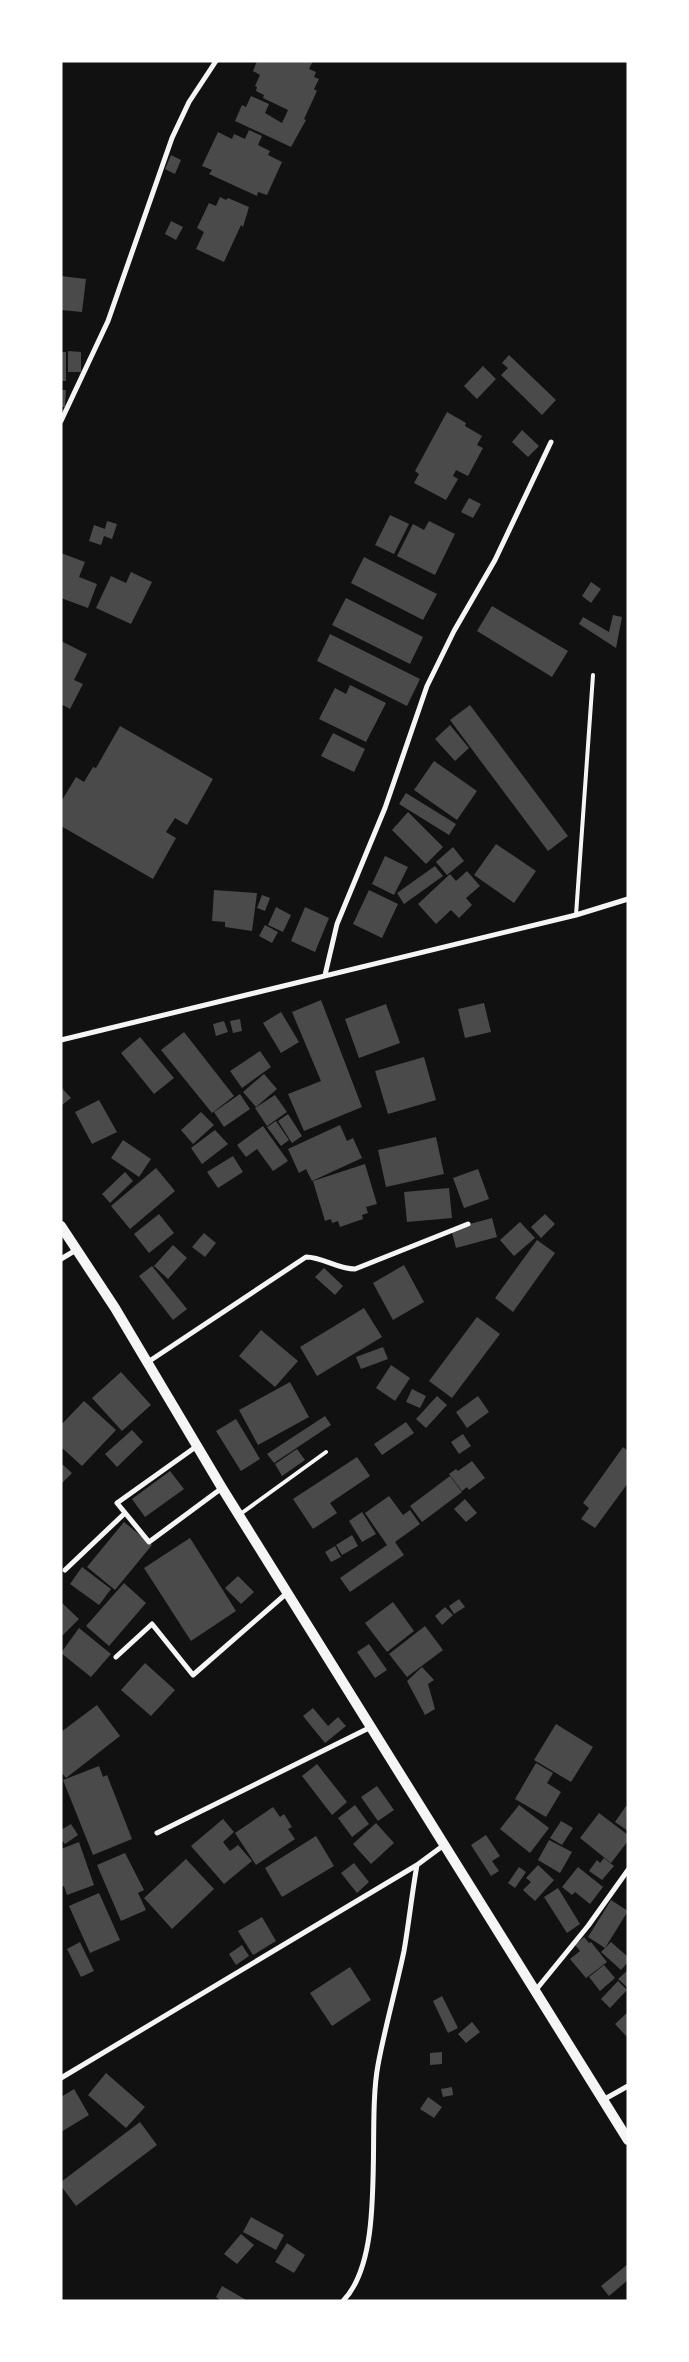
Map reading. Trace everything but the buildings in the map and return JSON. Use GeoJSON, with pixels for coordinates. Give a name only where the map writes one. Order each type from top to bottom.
{"type":"FeatureCollection","features":[{"type":"Feature","properties":{"kind":"main road"},"geometry":{"type":"LineString","coordinates":[[61,1226],[115,1308],[238,1515],[628,2140]]}},
{"type":"Feature","properties":{"kind":"street"},"geometry":{"type":"LineString","coordinates":[[61,421],[108,321],[172,138],[188,102],[216,61]]}},
{"type":"Feature","properties":{"kind":"street"},"geometry":{"type":"LineString","coordinates":[[325,974],[337,924],[385,808],[427,686],[454,631],[495,560],[551,442]]}},
{"type":"Feature","properties":{"kind":"street"},"geometry":{"type":"LineString","coordinates":[[61,1040],[325,974],[576,915],[628,899]]}},
{"type":"Feature","properties":{"kind":"street"},"geometry":{"type":"LineString","coordinates":[[148,1362],[306,1257],[312,1257],[346,1269],[355,1268],[468,1224]]}},
{"type":"Feature","properties":{"kind":"street"},"geometry":{"type":"LineString","coordinates":[[61,1259],[77,1250]]}},
{"type":"Feature","properties":{"kind":"street"},"geometry":{"type":"LineString","coordinates":[[197,1446],[117,1503],[149,1542],[222,1488]]}},
{"type":"Feature","properties":{"kind":"street"},"geometry":{"type":"LineString","coordinates":[[65,1570],[125,1513]]}},
{"type":"Feature","properties":{"kind":"street"},"geometry":{"type":"LineString","coordinates":[[116,1657],[152,1624],[193,1675],[287,1592]]}},
{"type":"Feature","properties":{"kind":"street"},"geometry":{"type":"LineString","coordinates":[[157,1833],[371,1727]]}},
{"type":"Feature","properties":{"kind":"street"},"geometry":{"type":"LineString","coordinates":[[61,2078],[417,1865],[444,1845]]}},
{"type":"Feature","properties":{"kind":"street"},"geometry":{"type":"LineString","coordinates":[[342,2301],[350,2293],[364,2260],[371,2226],[373,2105],[378,2066],[404,1949],[417,1865]]}},
{"type":"Feature","properties":{"kind":"street"},"geometry":{"type":"LineString","coordinates":[[536,1991],[588,1926],[628,1870]]}},
{"type":"Feature","properties":{"kind":"street"},"geometry":{"type":"LineString","coordinates":[[604,2100],[628,2086]]}},
{"type":"Feature","properties":{"kind":"lane"},"geometry":{"type":"LineString","coordinates":[[576,915],[593,675]]}},
{"type":"Feature","properties":{"kind":"lane"},"geometry":{"type":"LineString","coordinates":[[238,1515],[326,1452]]}}]}
